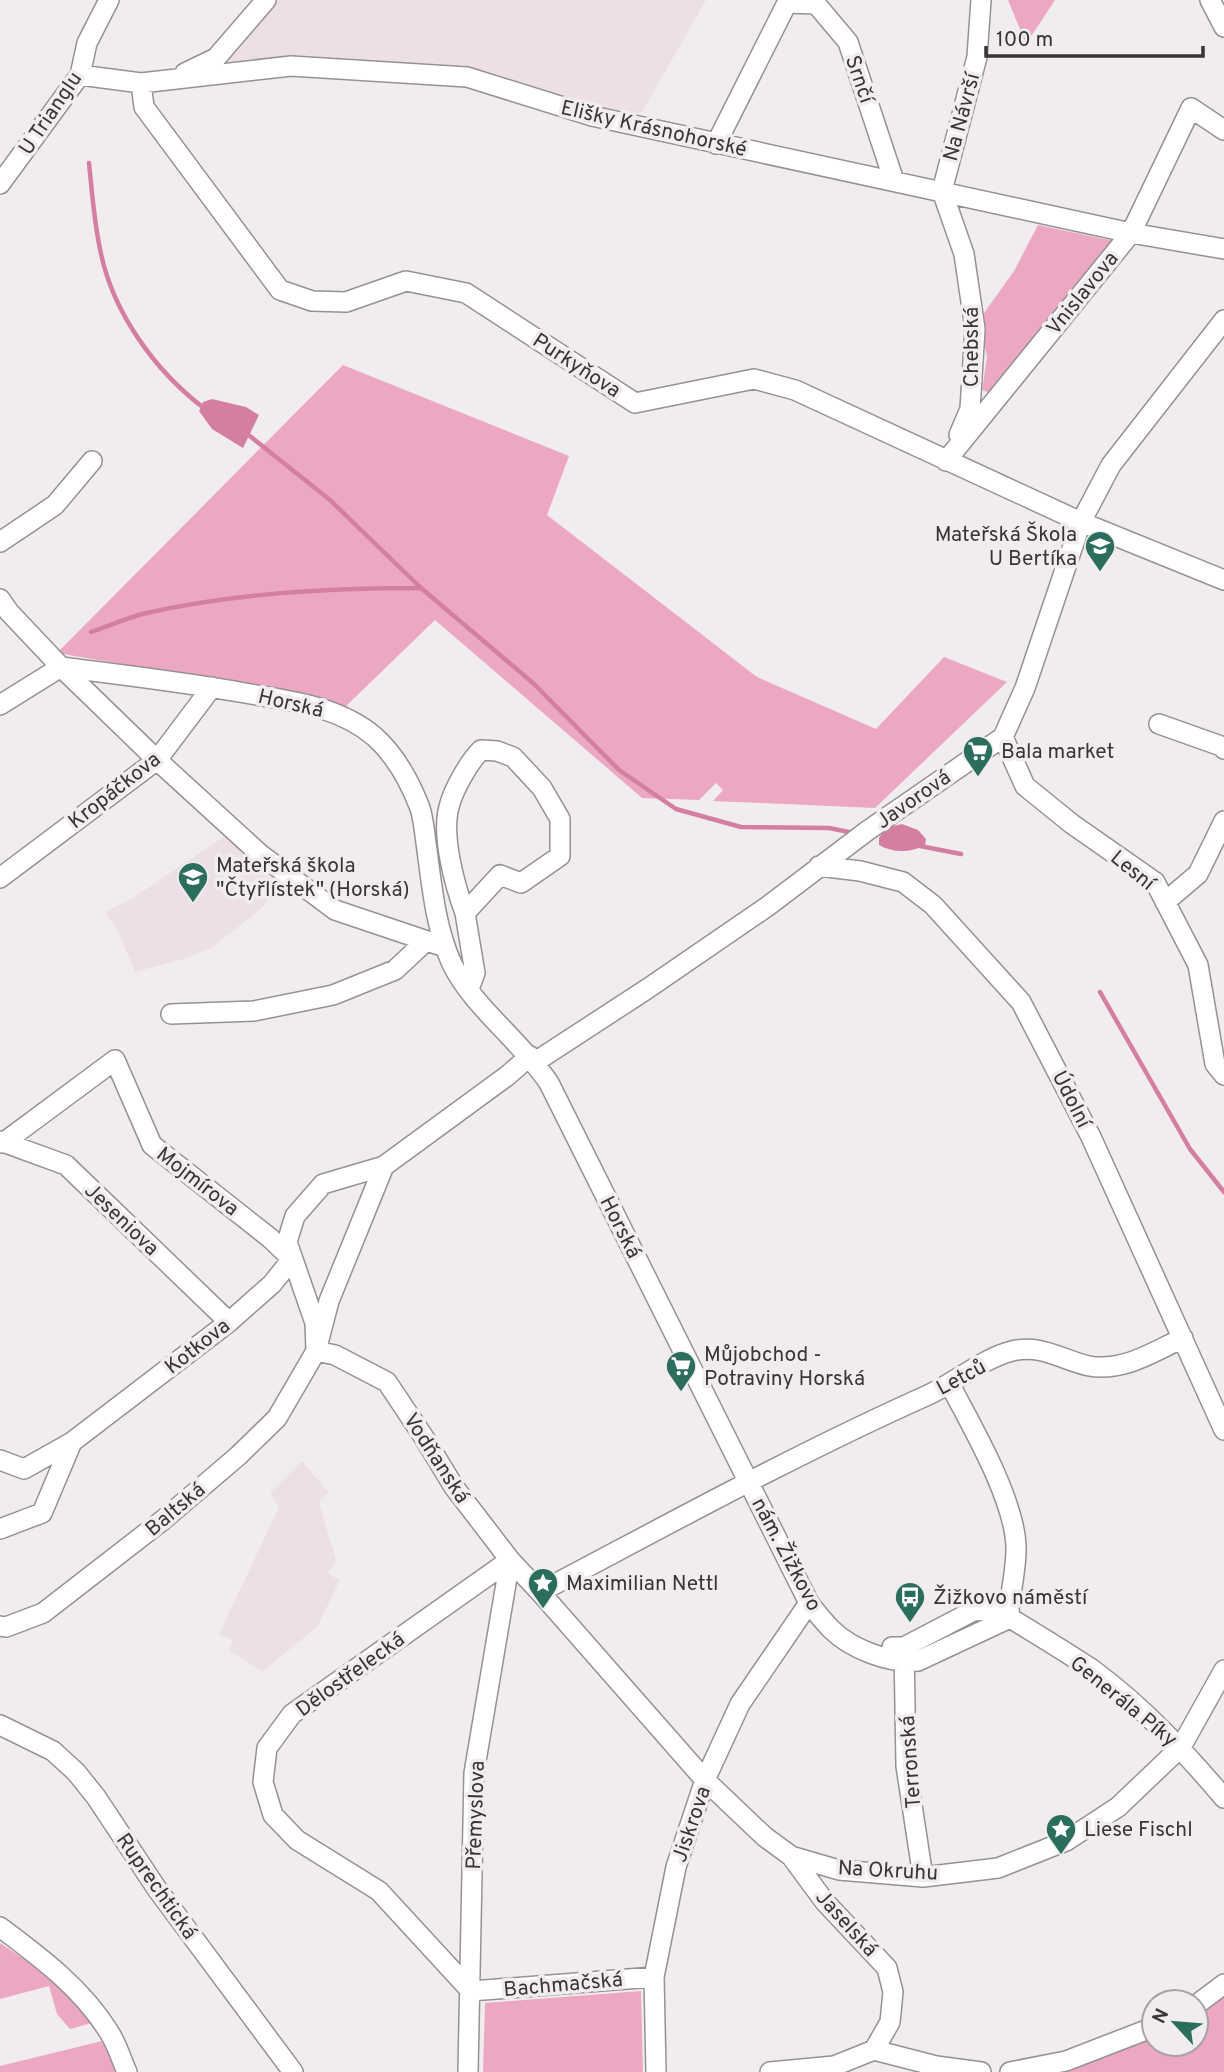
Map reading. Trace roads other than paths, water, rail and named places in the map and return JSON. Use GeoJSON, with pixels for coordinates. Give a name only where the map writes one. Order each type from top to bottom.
{"type":"FeatureCollection","features":[{"type":"Feature","properties":{"kind":"street","name":"U Trianglu"},"geometry":{"type":"LineString","coordinates":[[0,184],[80,75],[87,43],[109,0]]}},
{"type":"Feature","properties":{"kind":"street"},"geometry":{"type":"LineString","coordinates":[[173,80],[216,58],[267,0]]}},
{"type":"Feature","properties":{"kind":"street","name":"Na Návrší"},"geometry":{"type":"LineString","coordinates":[[942,191],[977,57],[981,0]]}},
{"type":"Feature","properties":{"kind":"street"},"geometry":{"type":"LineString","coordinates":[[1210,0],[1224,27]]}},
{"type":"Feature","properties":{"kind":"street","name":"Srnčí"},"geometry":{"type":"LineString","coordinates":[[716,144],[787,4],[816,4],[848,42],[894,181]]}},
{"type":"Feature","properties":{"kind":"street","name":"Elišky Krásnohorské"},"geometry":{"type":"LineString","coordinates":[[80,75],[141,83],[290,66],[467,77],[592,116],[1131,233],[1224,249]]}},
{"type":"Feature","properties":{"kind":"street","name":"Purkyňova"},"geometry":{"type":"LineString","coordinates":[[141,83],[144,107],[280,290],[312,301],[346,302],[407,281],[467,293],[635,403],[754,379],[795,390],[1081,522],[1224,580]]}},
{"type":"Feature","properties":{"kind":"street","name":"Vnislavova"},"geometry":{"type":"LineString","coordinates":[[946,461],[1131,233],[1191,108],[1224,130]]}},
{"type":"Feature","properties":{"kind":"street","name":"Chebská"},"geometry":{"type":"LineString","coordinates":[[942,191],[964,254],[975,329],[970,409],[946,461]]}},
{"type":"Feature","properties":{"kind":"street"},"geometry":{"type":"LineString","coordinates":[[1003,737],[1025,688],[1081,522],[1111,466],[1224,320]]}},
{"type":"Feature","properties":{"kind":"street"},"geometry":{"type":"LineString","coordinates":[[0,542],[55,505],[92,461]]}},
{"type":"Feature","properties":{"kind":"street"},"geometry":{"type":"LineString","coordinates":[[0,599],[61,667],[260,854],[335,910],[445,947]]}},
{"type":"Feature","properties":{"kind":"street"},"geometry":{"type":"LineString","coordinates":[[0,705],[61,667]]}},
{"type":"Feature","properties":{"kind":"street","name":"Horská"},"geometry":{"type":"LineString","coordinates":[[61,667],[212,687],[309,704],[340,715],[373,736],[391,753],[421,811],[434,901],[445,947],[454,967],[469,989],[533,1059],[549,1083],[749,1482]]}},
{"type":"Feature","properties":{"kind":"street","name":"Kropáčkova"},"geometry":{"type":"LineString","coordinates":[[0,878],[157,760],[212,687]]}},
{"type":"Feature","properties":{"kind":"street"},"geometry":{"type":"LineString","coordinates":[[1159,724],[1224,749]]}},
{"type":"Feature","properties":{"kind":"street","name":"Javorová"},"geometry":{"type":"LineString","coordinates":[[533,1059],[659,981],[1003,737]]}},
{"type":"Feature","properties":{"kind":"street","name":"Lesní"},"geometry":{"type":"LineString","coordinates":[[1003,737],[1025,786],[1072,824],[1155,882],[1198,965],[1215,1064],[1224,1075]]}},
{"type":"Feature","properties":{"kind":"street"},"geometry":{"type":"LineString","coordinates":[[465,913],[500,874],[521,883],[560,856],[560,819],[542,788],[513,757],[497,751],[481,750],[472,759],[449,807],[448,838],[453,881],[465,913],[475,973],[469,989]]}},
{"type":"Feature","properties":{"kind":"street"},"geometry":{"type":"LineString","coordinates":[[1165,902],[1198,874],[1224,821]]}},
{"type":"Feature","properties":{"kind":"street","name":"Údolní"},"geometry":{"type":"LineString","coordinates":[[819,866],[860,871],[903,882],[933,905],[1021,1002],[1091,1137],[1224,1430]]}},
{"type":"Feature","properties":{"kind":"street"},"geometry":{"type":"LineString","coordinates":[[171,1014],[254,1011],[333,995],[395,970],[426,941]]}},
{"type":"Feature","properties":{"kind":"street"},"geometry":{"type":"LineString","coordinates":[[316,1351],[315,1323],[287,1242],[295,1216],[323,1184],[384,1166],[533,1059]]}},
{"type":"Feature","properties":{"kind":"street","name":"Mojmírova"},"geometry":{"type":"LineString","coordinates":[[2,1142],[115,1060],[152,1144],[270,1238],[292,1259]]}},
{"type":"Feature","properties":{"kind":"street","name":"Jeseniova"},"geometry":{"type":"LineString","coordinates":[[2,1142],[66,1165],[229,1322]]}},
{"type":"Feature","properties":{"kind":"street","name":"Baltská"},"geometry":{"type":"LineString","coordinates":[[0,1626],[6,1628],[43,1613],[163,1520],[238,1456],[277,1418],[316,1351],[329,1301],[384,1166]]}},
{"type":"Feature","properties":{"kind":"street","name":"Kotkova"},"geometry":{"type":"LineString","coordinates":[[0,1529],[42,1513],[72,1443],[229,1322],[272,1284],[292,1259]]}},
{"type":"Feature","properties":{"kind":"street","name":"Letců"},"geometry":{"type":"LineString","coordinates":[[540,1592],[861,1425],[950,1385],[963,1374],[1012,1352],[1043,1350],[1089,1366],[1125,1366],[1183,1338]]}},
{"type":"Feature","properties":{"kind":"street","name":"Vodňanská"},"geometry":{"type":"LineString","coordinates":[[316,1351],[335,1355],[387,1382],[424,1436],[454,1487],[510,1560],[540,1592]]}},
{"type":"Feature","properties":{"kind":"street"},"geometry":{"type":"LineString","coordinates":[[905,1655],[918,1661],[1010,1614],[1016,1550],[1012,1517],[974,1429],[950,1385]]}},
{"type":"Feature","properties":{"kind":"street"},"geometry":{"type":"LineString","coordinates":[[0,1461],[24,1469],[72,1443]]}},
{"type":"Feature","properties":{"kind":"street","name":"nám. Žižkovo"},"geometry":{"type":"LineString","coordinates":[[749,1482],[809,1603],[832,1631],[885,1659],[905,1655]]}},
{"type":"Feature","properties":{"kind":"street","name":"Přemyslova"},"geometry":{"type":"LineString","coordinates":[[468,2072],[474,1773],[510,1560]]}},
{"type":"Feature","properties":{"kind":"street","name":"Dělostřelecká"},"geometry":{"type":"LineString","coordinates":[[471,1991],[379,1891],[297,1840],[273,1815],[263,1782],[267,1748],[292,1714],[510,1560]]}},
{"type":"Feature","properties":{"kind":"street","name":"Na Okruhu"},"geometry":{"type":"LineString","coordinates":[[540,1592],[705,1780],[765,1837],[791,1856],[839,1870],[923,1877],[998,1868],[1066,1841],[1118,1807],[1181,1747],[1224,1670]]}},
{"type":"Feature","properties":{"kind":"street","name":"Jiskrova"},"geometry":{"type":"LineString","coordinates":[[656,2072],[654,1977],[676,1867],[705,1780],[740,1704],[809,1603]]}},
{"type":"Feature","properties":{"kind":"street","name":"Generála Píky"},"geometry":{"type":"LineString","coordinates":[[1010,1614],[1093,1671],[1139,1708],[1181,1747],[1224,1798]]}},
{"type":"Feature","properties":{"kind":"street","name":"Terronská"},"geometry":{"type":"LineString","coordinates":[[905,1655],[906,1766],[923,1877]]}},
{"type":"Feature","properties":{"kind":"street","name":"Ruprechtická"},"geometry":{"type":"LineString","coordinates":[[0,1725],[53,1751],[76,1772],[96,1797],[157,1889],[293,2072]]}},
{"type":"Feature","properties":{"kind":"street","name":"Jaselská"},"geometry":{"type":"LineString","coordinates":[[791,1856],[825,1902],[887,1968],[893,1992],[890,2022],[874,2050]]}},
{"type":"Feature","properties":{"kind":"street"},"geometry":{"type":"LineString","coordinates":[[3,1935],[49,1963],[79,1994],[110,2033],[127,2072]]}},
{"type":"Feature","properties":{"kind":"street","name":"Bachmačská"},"geometry":{"type":"LineString","coordinates":[[471,1991],[654,1977]]}},
{"type":"Feature","properties":{"kind":"street"},"geometry":{"type":"LineString","coordinates":[[1010,2072],[1066,2061],[1140,2032]]}},
{"type":"Feature","properties":{"kind":"street"},"geometry":{"type":"LineString","coordinates":[[770,2072],[834,2067],[874,2050],[936,2067],[981,2072]]}},
{"type":"Feature","properties":{"kind":"waterway"},"geometry":{"type":"LineString","coordinates":[[89,163],[98,238],[114,295],[125,317],[153,358],[169,377],[205,409]]}},
{"type":"Feature","properties":{"kind":"waterway"},"geometry":{"type":"LineString","coordinates":[[246,433],[330,500],[421,588],[533,683],[619,770],[676,809],[741,827],[829,828],[849,832]]}},
{"type":"Feature","properties":{"kind":"waterway"},"geometry":{"type":"LineString","coordinates":[[91,632],[142,614],[211,601],[316,591],[421,588]]}},
{"type":"Feature","properties":{"kind":"waterway"},"geometry":{"type":"LineString","coordinates":[[920,846],[961,854]]}},
{"type":"Feature","properties":{"kind":"waterway"},"geometry":{"type":"LineString","coordinates":[[1100,992],[1190,1149],[1224,1192]]}},
{"type":"Feature","properties":{"kind":"place","name":"Mateřská Škola U Bertíka"},"geometry":{"type":"Point","coordinates":[1100,573]}},
{"type":"Feature","properties":{"kind":"place","name":"Bala market"},"geometry":{"type":"Point","coordinates":[978,778]}},
{"type":"Feature","properties":{"kind":"place","name":"Mateřská škola \"Čtyřlístek\" (Horská)"},"geometry":{"type":"Point","coordinates":[193,904]}},
{"type":"Feature","properties":{"kind":"place","name":"Můjobchod - Potraviny Horská"},"geometry":{"type":"Point","coordinates":[681,1393]}},
{"type":"Feature","properties":{"kind":"place","name":"Maximilian Nettl"},"geometry":{"type":"Point","coordinates":[543,1610]}},
{"type":"Feature","properties":{"kind":"place","name":"Žižkovo náměstí"},"geometry":{"type":"Point","coordinates":[910,1624]}},
{"type":"Feature","properties":{"kind":"place","name":"Liese Fischl"},"geometry":{"type":"Point","coordinates":[1061,1856]}}]}
